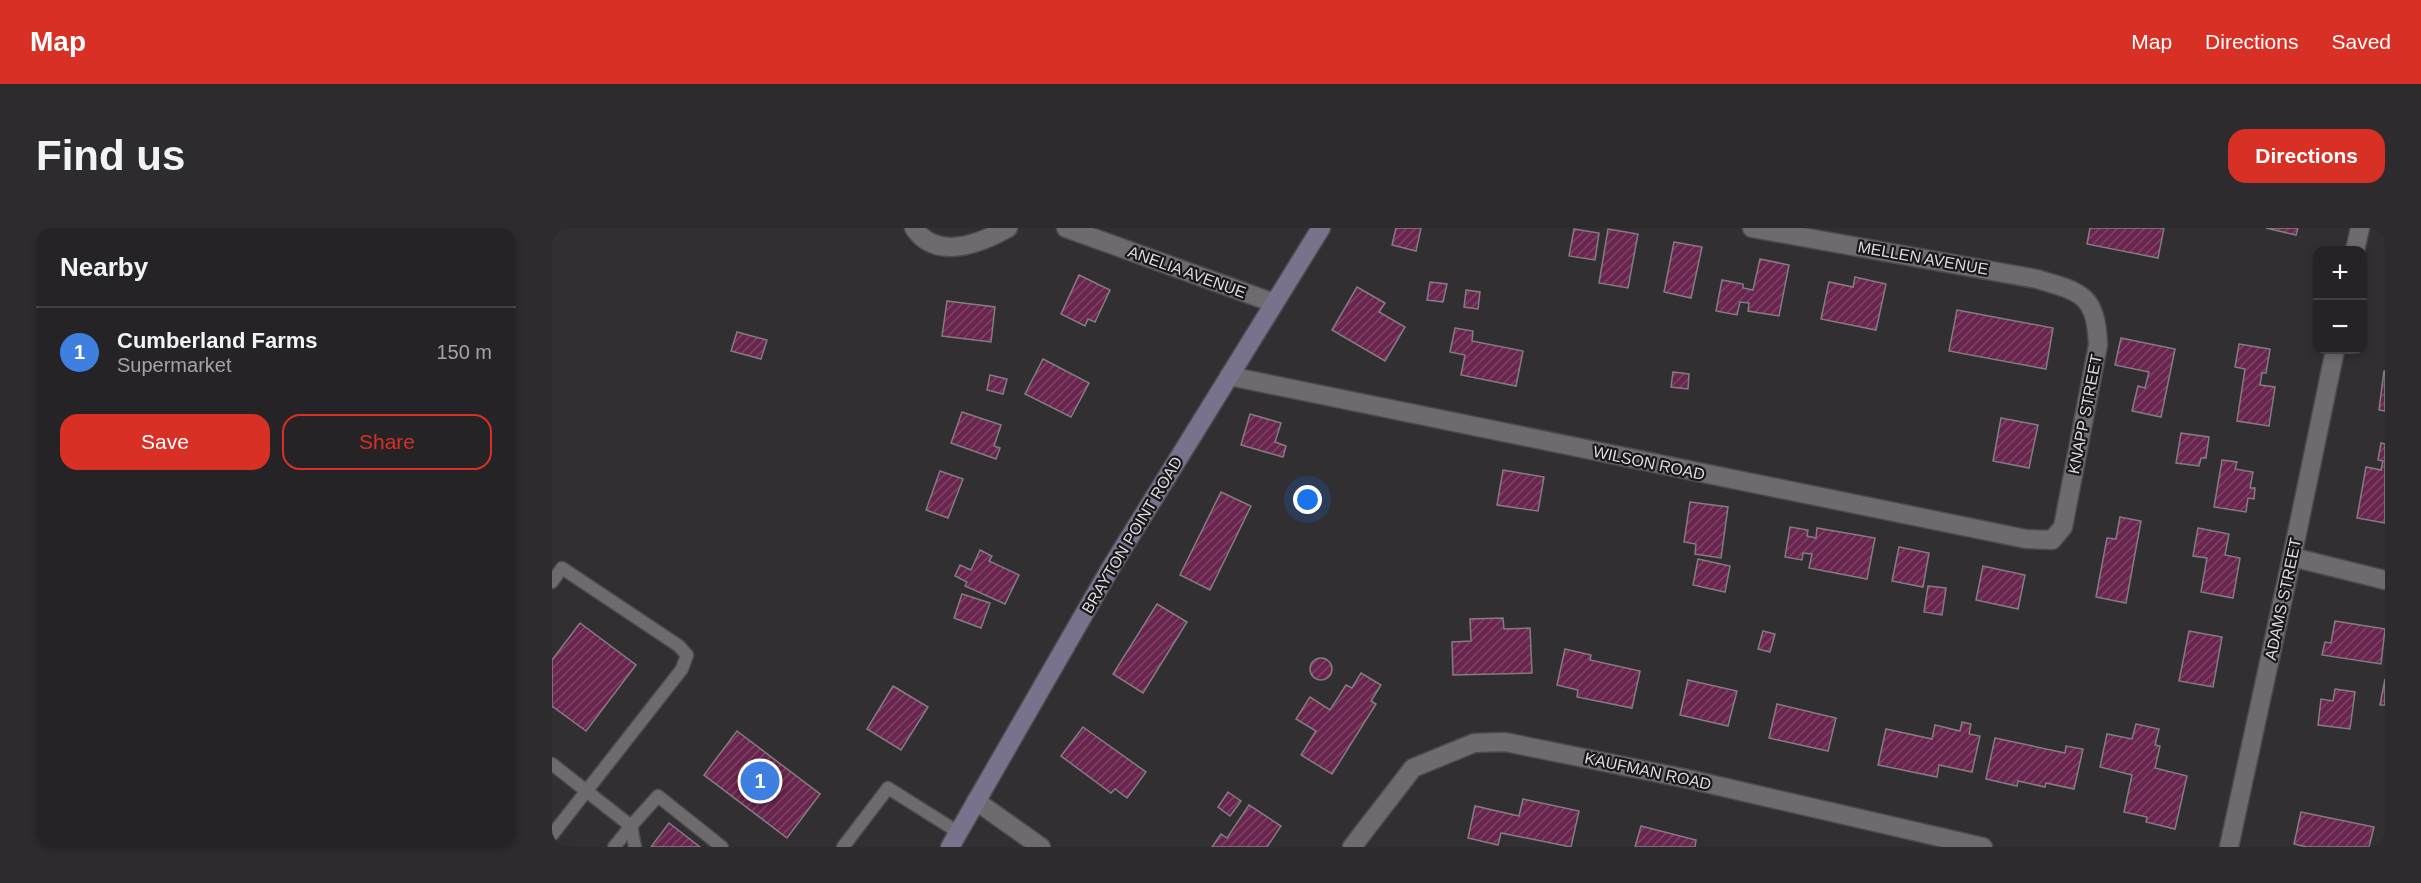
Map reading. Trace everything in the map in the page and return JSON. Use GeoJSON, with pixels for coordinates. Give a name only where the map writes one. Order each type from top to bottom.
{"type":"FeatureCollection","features":[{"type":"Feature","properties":{"kind":"street"},"geometry":{"type":"LineString","coordinates":[[914,228],[930,243],[951,248],[966,246],[1008,228]]}},
{"type":"Feature","properties":{"kind":"street","name":"ANELIA AVENUE"},"geometry":{"type":"LineString","coordinates":[[1066,228],[1274,303]]}},
{"type":"Feature","properties":{"kind":"street","name":"BRAYTON POINT ROAD"},"geometry":{"type":"LineString","coordinates":[[954,840],[1110,569],[1321,228]]}},
{"type":"Feature","properties":{"kind":"street","name":"MELLEN AVENUE"},"geometry":{"type":"LineString","coordinates":[[1752,228],[2037,279],[2071,289],[2089,303]]}},
{"type":"Feature","properties":{"kind":"street"},"geometry":{"type":"LineString","coordinates":[[2356,246],[2360,228]]}},
{"type":"Feature","properties":{"kind":"street","name":"KNAPP STREET"},"geometry":{"type":"LineString","coordinates":[[2062,527],[2098,345],[2097,319],[2089,303]]}},
{"type":"Feature","properties":{"kind":"street","name":"ADAMS STREET"},"geometry":{"type":"LineString","coordinates":[[2229,847],[2334,354]]}},
{"type":"Feature","properties":{"kind":"street","name":"WILSON ROAD"},"geometry":{"type":"LineString","coordinates":[[1230,376],[2026,539],[2052,540],[2062,527]]}},
{"type":"Feature","properties":{"kind":"street"},"geometry":{"type":"LineString","coordinates":[[2292,558],[2385,580]]}},
{"type":"Feature","properties":{"kind":"street","name":"KAUFMAN ROAD"},"geometry":{"type":"LineString","coordinates":[[1352,847],[1413,768],[1474,743],[1505,742],[1688,779],[1983,847]]}},
{"type":"Feature","properties":{"kind":"street"},"geometry":{"type":"LineString","coordinates":[[976,801],[1041,847]]}},
{"type":"Feature","properties":{"kind":"lane"},"geometry":{"type":"LineString","coordinates":[[552,582],[562,568],[679,646],[687,656],[682,669],[552,835]]}},
{"type":"Feature","properties":{"kind":"lane"},"geometry":{"type":"LineString","coordinates":[[552,764],[631,826],[635,847]]}},
{"type":"Feature","properties":{"kind":"lane"},"geometry":{"type":"LineString","coordinates":[[843,847],[888,788],[954,840]]}},
{"type":"Feature","properties":{"kind":"lane"},"geometry":{"type":"LineString","coordinates":[[614,847],[658,796],[722,847]]}},
{"type":"Feature","properties":{"kind":"building"},"geometry":{"type":"Polygon","coordinates":[[[1396,228],[1421,228],[1416,251],[1392,245],[1396,228]]]}},
{"type":"Feature","properties":{"kind":"building"},"geometry":{"type":"Polygon","coordinates":[[[2090,228],[2164,228],[2158,258],[2087,244],[2090,228]]]}},
{"type":"Feature","properties":{"kind":"building"},"geometry":{"type":"Polygon","coordinates":[[[2266,228],[2298,228],[2296,235],[2266,228]]]}},
{"type":"Feature","properties":{"kind":"building"},"geometry":{"type":"Polygon","coordinates":[[[1574,229],[1599,233],[1595,260],[1569,256],[1574,229]]]}},
{"type":"Feature","properties":{"kind":"building"},"geometry":{"type":"Polygon","coordinates":[[[1608,229],[1638,234],[1628,288],[1599,283],[1608,229]]]}},
{"type":"Feature","properties":{"kind":"building"},"geometry":{"type":"Polygon","coordinates":[[[1674,242],[1702,247],[1691,298],[1664,292],[1674,242]]]}},
{"type":"Feature","properties":{"kind":"building"},"geometry":{"type":"Polygon","coordinates":[[[1760,259],[1789,265],[1779,316],[1748,311],[1749,303],[1740,302],[1737,315],[1716,311],[1722,280],[1743,284],[1743,288],[1753,290],[1760,259]]]}},
{"type":"Feature","properties":{"kind":"building"},"geometry":{"type":"Polygon","coordinates":[[[1079,275],[1110,290],[1095,322],[1088,319],[1085,326],[1061,314],[1079,275]]]}},
{"type":"Feature","properties":{"kind":"building"},"geometry":{"type":"Polygon","coordinates":[[[1855,277],[1886,284],[1876,330],[1821,319],[1829,282],[1853,287],[1855,277]]]}},
{"type":"Feature","properties":{"kind":"building"},"geometry":{"type":"Polygon","coordinates":[[[1430,282],[1447,284],[1443,302],[1427,300],[1430,282]]]}},
{"type":"Feature","properties":{"kind":"building"},"geometry":{"type":"Polygon","coordinates":[[[1357,287],[1385,303],[1379,312],[1405,327],[1385,361],[1332,330],[1357,287]]]}},
{"type":"Feature","properties":{"kind":"building"},"geometry":{"type":"Polygon","coordinates":[[[1466,290],[1480,292],[1478,309],[1464,307],[1466,290]]]}},
{"type":"Feature","properties":{"kind":"building"},"geometry":{"type":"Polygon","coordinates":[[[947,301],[995,307],[991,342],[942,336],[947,301]]]}},
{"type":"Feature","properties":{"kind":"building"},"geometry":{"type":"Polygon","coordinates":[[[1957,310],[2053,328],[2046,369],[1949,351],[1957,310]]]}},
{"type":"Feature","properties":{"kind":"building"},"geometry":{"type":"Polygon","coordinates":[[[1455,328],[1473,331],[1472,341],[1523,351],[1516,386],[1461,375],[1465,355],[1450,352],[1455,328]]]}},
{"type":"Feature","properties":{"kind":"building"},"geometry":{"type":"Polygon","coordinates":[[[737,332],[767,340],[761,359],[731,351],[737,332]]]}},
{"type":"Feature","properties":{"kind":"building"},"geometry":{"type":"Polygon","coordinates":[[[2121,338],[2175,349],[2161,417],[2132,411],[2138,386],[2145,388],[2149,372],[2115,365],[2121,338]]]}},
{"type":"Feature","properties":{"kind":"building"},"geometry":{"type":"Polygon","coordinates":[[[2239,344],[2270,349],[2266,373],[2262,373],[2260,385],[2275,387],[2269,426],[2237,421],[2245,369],[2235,367],[2239,344]]]}},
{"type":"Feature","properties":{"kind":"building"},"geometry":{"type":"Polygon","coordinates":[[[1043,359],[1089,383],[1071,417],[1025,394],[1043,359]]]}},
{"type":"Feature","properties":{"kind":"building"},"geometry":{"type":"Polygon","coordinates":[[[2385,371],[2385,411],[2379,410],[2385,371]]]}},
{"type":"Feature","properties":{"kind":"building"},"geometry":{"type":"Polygon","coordinates":[[[1673,372],[1689,374],[1688,389],[1671,387],[1673,372]]]}},
{"type":"Feature","properties":{"kind":"building"},"geometry":{"type":"Polygon","coordinates":[[[990,375],[1007,379],[1003,394],[987,390],[990,375]]]}},
{"type":"Feature","properties":{"kind":"building"},"geometry":{"type":"Polygon","coordinates":[[[962,412],[1001,425],[994,446],[1000,448],[996,459],[951,443],[962,412]]]}},
{"type":"Feature","properties":{"kind":"building"},"geometry":{"type":"Polygon","coordinates":[[[1250,414],[1281,423],[1275,442],[1286,446],[1283,457],[1241,445],[1250,414]]]}},
{"type":"Feature","properties":{"kind":"building"},"geometry":{"type":"Polygon","coordinates":[[[2001,418],[2038,425],[2029,468],[1993,461],[2001,418]]]}},
{"type":"Feature","properties":{"kind":"building"},"geometry":{"type":"Polygon","coordinates":[[[2181,433],[2209,437],[2206,458],[2201,458],[2199,466],[2176,463],[2181,433]]]}},
{"type":"Feature","properties":{"kind":"building"},"geometry":{"type":"Polygon","coordinates":[[[2381,443],[2385,444],[2385,523],[2357,518],[2366,467],[2381,470],[2383,461],[2378,460],[2381,443]]]}},
{"type":"Feature","properties":{"kind":"building"},"geometry":{"type":"Polygon","coordinates":[[[2222,460],[2237,462],[2235,469],[2253,472],[2250,488],[2255,488],[2254,499],[2248,498],[2246,512],[2214,507],[2222,460]]]}},
{"type":"Feature","properties":{"kind":"building"},"geometry":{"type":"Polygon","coordinates":[[[1503,470],[1544,477],[1538,511],[1497,505],[1503,470]]]}},
{"type":"Feature","properties":{"kind":"building"},"geometry":{"type":"Polygon","coordinates":[[[940,471],[963,479],[948,518],[926,510],[940,471]]]}},
{"type":"Feature","properties":{"kind":"building"},"geometry":{"type":"Polygon","coordinates":[[[1221,492],[1251,506],[1210,590],[1180,575],[1221,492]]]}},
{"type":"Feature","properties":{"kind":"building"},"geometry":{"type":"Polygon","coordinates":[[[1690,502],[1728,507],[1721,558],[1695,554],[1696,544],[1684,542],[1690,502]]]}},
{"type":"Feature","properties":{"kind":"building"},"geometry":{"type":"Polygon","coordinates":[[[2120,517],[2141,521],[2126,603],[2096,597],[2107,538],[2116,539],[2120,517]]]}},
{"type":"Feature","properties":{"kind":"building"},"geometry":{"type":"Polygon","coordinates":[[[1790,527],[1808,530],[1807,536],[1816,538],[1817,528],[1875,538],[1867,579],[1809,568],[1812,554],[1803,553],[1802,560],[1785,557],[1790,527]]]}},
{"type":"Feature","properties":{"kind":"building"},"geometry":{"type":"Polygon","coordinates":[[[2198,528],[2229,534],[2225,555],[2240,558],[2233,598],[2201,592],[2207,558],[2193,556],[2198,528]]]}},
{"type":"Feature","properties":{"kind":"building"},"geometry":{"type":"Polygon","coordinates":[[[1899,547],[1929,553],[1923,587],[1892,581],[1899,547]]]}},
{"type":"Feature","properties":{"kind":"building"},"geometry":{"type":"Polygon","coordinates":[[[980,550],[992,556],[989,561],[1019,575],[1005,604],[965,586],[967,582],[955,576],[960,565],[971,570],[980,550]]]}},
{"type":"Feature","properties":{"kind":"building"},"geometry":{"type":"Polygon","coordinates":[[[1698,559],[1730,566],[1725,592],[1693,585],[1698,559]]]}},
{"type":"Feature","properties":{"kind":"building"},"geometry":{"type":"Polygon","coordinates":[[[1983,566],[2025,575],[2018,609],[1976,600],[1983,566]]]}},
{"type":"Feature","properties":{"kind":"building"},"geometry":{"type":"Polygon","coordinates":[[[1928,586],[1946,588],[1942,615],[1924,612],[1928,586]]]}},
{"type":"Feature","properties":{"kind":"building"},"geometry":{"type":"Polygon","coordinates":[[[962,594],[990,603],[981,628],[954,618],[962,594]]]}},
{"type":"Feature","properties":{"kind":"building"},"geometry":{"type":"Polygon","coordinates":[[[1157,604],[1187,622],[1143,693],[1113,674],[1157,604]]]}},
{"type":"Feature","properties":{"kind":"building"},"geometry":{"type":"Polygon","coordinates":[[[1503,618],[1504,629],[1530,628],[1532,673],[1453,675],[1452,642],[1471,641],[1470,619],[1503,618]]]}},
{"type":"Feature","properties":{"kind":"building"},"geometry":{"type":"Polygon","coordinates":[[[2335,621],[2385,629],[2381,664],[2322,655],[2325,642],[2331,643],[2335,621]]]}},
{"type":"Feature","properties":{"kind":"building"},"geometry":{"type":"Polygon","coordinates":[[[580,623],[636,665],[586,731],[552,706],[552,660],[580,623]]]}},
{"type":"Feature","properties":{"kind":"building"},"geometry":{"type":"Polygon","coordinates":[[[1763,631],[1775,634],[1770,652],[1758,649],[1763,631]]]}},
{"type":"Feature","properties":{"kind":"building"},"geometry":{"type":"Polygon","coordinates":[[[2189,631],[2222,637],[2213,687],[2179,681],[2189,631]]]}},
{"type":"Feature","properties":{"kind":"building"},"geometry":{"type":"Polygon","coordinates":[[[1565,649],[1591,655],[1590,660],[1640,671],[1632,708],[1577,697],[1578,690],[1557,685],[1565,649]]]}},
{"type":"Feature","properties":{"kind":"building"},"geometry":{"type":"Polygon","coordinates":[[[1321,658],[1331,665],[1332,669],[1325,679],[1321,680],[1311,673],[1310,669],[1317,659],[1321,658]]]}},
{"type":"Feature","properties":{"kind":"building"},"geometry":{"type":"Polygon","coordinates":[[[1361,673],[1381,685],[1371,701],[1376,704],[1332,774],[1301,755],[1316,731],[1296,719],[1310,697],[1330,710],[1346,685],[1352,688],[1361,673]]]}},
{"type":"Feature","properties":{"kind":"building"},"geometry":{"type":"Polygon","coordinates":[[[2385,679],[2385,705],[2380,705],[2385,679]]]}},
{"type":"Feature","properties":{"kind":"building"},"geometry":{"type":"Polygon","coordinates":[[[1688,680],[1737,691],[1728,726],[1680,715],[1688,680]]]}},
{"type":"Feature","properties":{"kind":"building"},"geometry":{"type":"Polygon","coordinates":[[[893,686],[928,707],[901,750],[867,729],[893,686]]]}},
{"type":"Feature","properties":{"kind":"building"},"geometry":{"type":"Polygon","coordinates":[[[2335,689],[2355,692],[2350,729],[2318,725],[2321,699],[2333,701],[2335,689]]]}},
{"type":"Feature","properties":{"kind":"building"},"geometry":{"type":"Polygon","coordinates":[[[1777,704],[1836,718],[1828,751],[1769,738],[1777,704]]]}},
{"type":"Feature","properties":{"kind":"building"},"geometry":{"type":"Polygon","coordinates":[[[1962,722],[1971,724],[1969,734],[1980,736],[1972,772],[1939,765],[1937,777],[1878,765],[1886,729],[1932,739],[1935,725],[1960,731],[1962,722]]]}},
{"type":"Feature","properties":{"kind":"building"},"geometry":{"type":"Polygon","coordinates":[[[2136,724],[2159,729],[2155,745],[2160,746],[2155,768],[2187,776],[2175,829],[2146,822],[2147,817],[2124,812],[2132,775],[2100,767],[2107,734],[2132,739],[2136,724]]]}},
{"type":"Feature","properties":{"kind":"building"},"geometry":{"type":"Polygon","coordinates":[[[1083,727],[1146,772],[1127,798],[1115,789],[1111,793],[1061,756],[1083,727]]]}},
{"type":"Feature","properties":{"kind":"building"},"geometry":{"type":"Polygon","coordinates":[[[737,731],[820,794],[787,838],[704,775],[737,731]]]}},
{"type":"Feature","properties":{"kind":"building"},"geometry":{"type":"Polygon","coordinates":[[[1995,738],[2065,753],[2066,746],[2083,749],[2074,789],[2046,783],[2045,787],[2018,781],[2017,786],[1986,779],[1995,738]]]}},
{"type":"Feature","properties":{"kind":"building"},"geometry":{"type":"Polygon","coordinates":[[[1228,792],[1241,801],[1230,816],[1218,807],[1228,792]]]}},
{"type":"Feature","properties":{"kind":"building"},"geometry":{"type":"Polygon","coordinates":[[[1523,799],[1579,811],[1571,847],[1501,833],[1498,845],[1468,838],[1475,806],[1519,816],[1523,799]]]}},
{"type":"Feature","properties":{"kind":"building"},"geometry":{"type":"Polygon","coordinates":[[[1249,805],[1281,826],[1267,847],[1212,847],[1221,834],[1227,838],[1249,805]]]}},
{"type":"Feature","properties":{"kind":"building"},"geometry":{"type":"Polygon","coordinates":[[[2301,812],[2374,827],[2369,847],[2307,847],[2294,844],[2301,812]]]}},
{"type":"Feature","properties":{"kind":"building"},"geometry":{"type":"Polygon","coordinates":[[[669,823],[700,847],[651,847],[669,823]]]}},
{"type":"Feature","properties":{"kind":"building"},"geometry":{"type":"Polygon","coordinates":[[[1641,826],[1696,840],[1695,847],[1635,847],[1641,826]]]}},
{"type":"Feature","properties":{"kind":"place","name":"Cumberland Farms"},"geometry":{"type":"Point","coordinates":[760,781]}}]}
